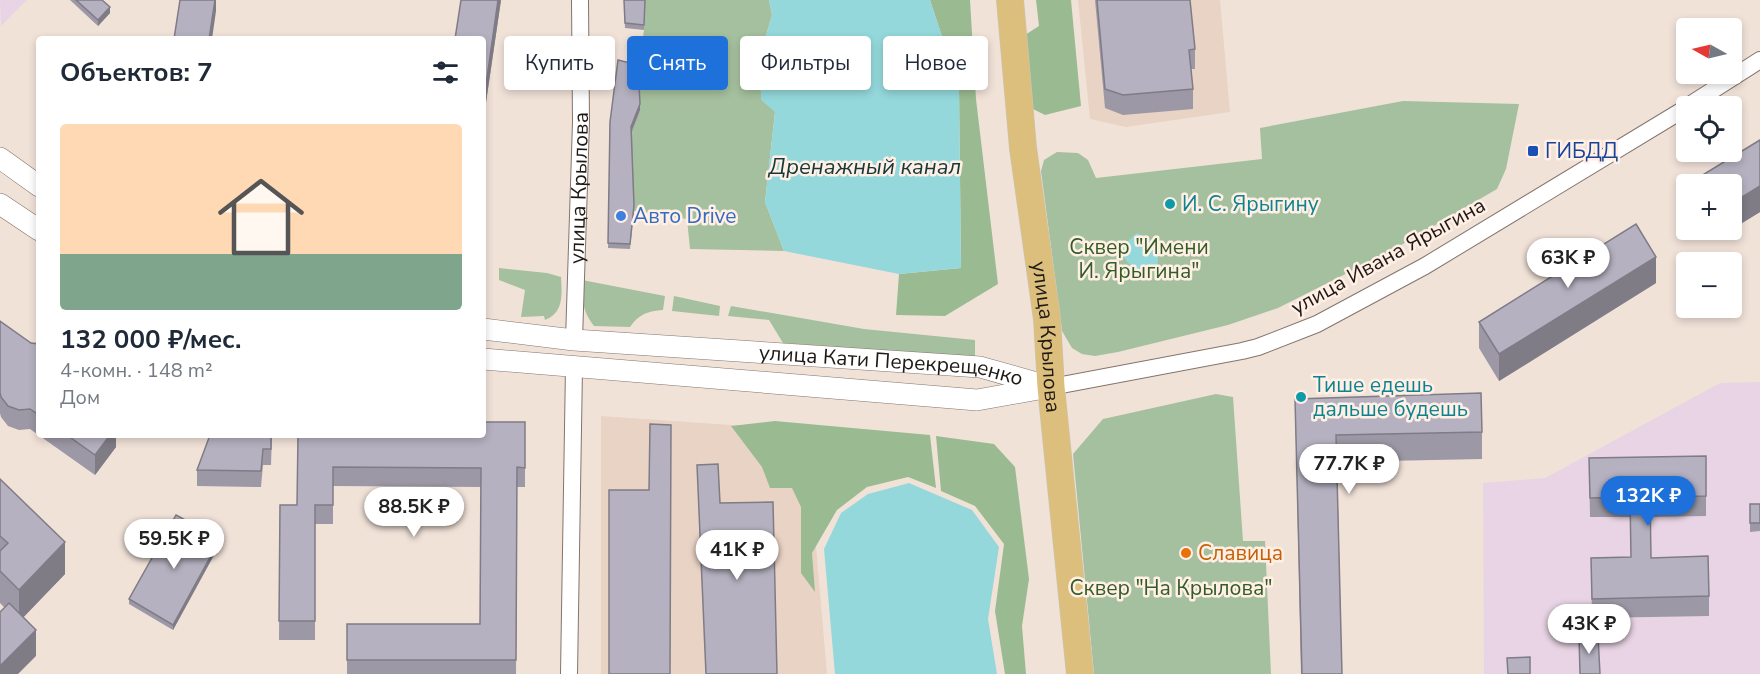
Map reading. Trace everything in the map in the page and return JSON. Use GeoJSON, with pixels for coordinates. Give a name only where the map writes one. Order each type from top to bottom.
{"type":"FeatureCollection","features":[{"type":"Feature","properties":{"kind":"main road","name":"улица Крылова"},"geometry":{"type":"LineString","coordinates":[[1010,0],[1023,148],[1047,319],[1051,387],[1080,674]]}},
{"type":"Feature","properties":{"kind":"street","name":"улица Крылова"},"geometry":{"type":"LineString","coordinates":[[574,340],[581,122],[580,0]]}},
{"type":"Feature","properties":{"kind":"street","name":"улица Ивана Ярыгина"},"geometry":{"type":"LineString","coordinates":[[1704,96],[1760,60]]}},
{"type":"Feature","properties":{"kind":"street","name":"улица Ивана Ярыгина"},"geometry":{"type":"LineString","coordinates":[[1051,387],[1242,351],[1317,324],[1433,261],[1676,114]]}},
{"type":"Feature","properties":{"kind":"street"},"geometry":{"type":"LineString","coordinates":[[0,158],[36,184]]}},
{"type":"Feature","properties":{"kind":"street"},"geometry":{"type":"LineString","coordinates":[[0,204],[36,228]]}},
{"type":"Feature","properties":{"kind":"street","name":"улица Кати Перекрещенко"},"geometry":{"type":"LineString","coordinates":[[486,329],[574,340],[980,367],[1051,387]]}},
{"type":"Feature","properties":{"kind":"street","name":"улица Кати Перекрещенко"},"geometry":{"type":"LineString","coordinates":[[486,358],[977,400],[1051,387]]}},
{"type":"Feature","properties":{"kind":"street"},"geometry":{"type":"LineString","coordinates":[[569,674],[574,367]]}},
{"type":"Feature","properties":{"kind":"shaded area"},"geometry":{"type":"Polygon","coordinates":[[[0,0],[27,0],[1,26],[0,0]]]}},
{"type":"Feature","properties":{"kind":"shaded area"},"geometry":{"type":"Polygon","coordinates":[[[1078,0],[1220,0],[1230,112],[1126,127],[1090,119],[1078,0]]]}},
{"type":"Feature","properties":{"kind":"shaded area"},"geometry":{"type":"Polygon","coordinates":[[[1760,382],[1760,674],[1484,674],[1483,483],[1545,478],[1720,383],[1760,382]]]}},
{"type":"Feature","properties":{"kind":"shaded area"},"geometry":{"type":"Polygon","coordinates":[[[601,416],[806,430],[827,674],[601,674],[601,416]]]}},
{"type":"Feature","properties":{"kind":"green space"},"geometry":{"type":"Polygon","coordinates":[[[645,0],[769,0],[772,15],[766,36],[740,36],[740,90],[769,90],[775,112],[765,202],[784,251],[690,249],[687,219],[634,211],[631,132],[640,110],[639,90],[728,90],[728,36],[643,36],[645,0]]]}},
{"type":"Feature","properties":{"kind":"green space"},"geometry":{"type":"Polygon","coordinates":[[[930,0],[970,0],[972,36],[942,36],[930,0]]]}},
{"type":"Feature","properties":{"kind":"green space"},"geometry":{"type":"Polygon","coordinates":[[[1036,0],[1071,0],[1081,106],[1045,115],[1033,109],[1025,35],[1039,26],[1036,0]]]}},
{"type":"Feature","properties":{"kind":"green space"},"geometry":{"type":"Polygon","coordinates":[[[959,90],[975,90],[998,284],[945,316],[896,315],[899,274],[961,268],[959,90]]]}},
{"type":"Feature","properties":{"kind":"green space","name":"Сквер \"Имени И. Ярыгина\""},"geometry":{"type":"Polygon","coordinates":[[[1403,101],[1519,104],[1506,169],[1497,189],[1391,251],[1278,308],[1228,325],[1118,352],[1095,356],[1082,354],[1072,348],[1062,331],[1041,171],[1044,160],[1057,152],[1078,153],[1088,160],[1096,178],[1262,159],[1260,128],[1403,101]]]}},
{"type":"Feature","properties":{"kind":"green space"},"geometry":{"type":"Polygon","coordinates":[[[499,268],[547,273],[561,277],[562,290],[556,313],[545,320],[544,316],[521,317],[525,290],[499,280],[499,268]]]}},
{"type":"Feature","properties":{"kind":"green space"},"geometry":{"type":"Polygon","coordinates":[[[582,280],[665,296],[663,310],[644,314],[630,327],[594,326],[584,305],[582,280]]]}},
{"type":"Feature","properties":{"kind":"green space"},"geometry":{"type":"Polygon","coordinates":[[[674,296],[720,306],[719,316],[672,311],[674,296]]]}},
{"type":"Feature","properties":{"kind":"green space"},"geometry":{"type":"Polygon","coordinates":[[[731,306],[864,329],[975,340],[975,357],[783,343],[769,320],[728,316],[731,306]]]}},
{"type":"Feature","properties":{"kind":"green space","name":"Сквер \"На Крылова\""},"geometry":{"type":"Polygon","coordinates":[[[1216,394],[1233,397],[1243,541],[1265,541],[1271,674],[1094,674],[1073,454],[1103,419],[1216,394]]]}},
{"type":"Feature","properties":{"kind":"green space"},"geometry":{"type":"Polygon","coordinates":[[[775,421],[930,435],[936,488],[908,477],[867,487],[837,510],[812,553],[815,592],[801,573],[801,507],[792,488],[770,488],[762,467],[731,426],[775,421]]]}},
{"type":"Feature","properties":{"kind":"green space"},"geometry":{"type":"Polygon","coordinates":[[[936,436],[994,444],[1015,467],[1029,579],[1022,626],[1026,674],[1005,674],[995,611],[1004,544],[975,506],[941,491],[936,436]]]}},
{"type":"Feature","properties":{"kind":"water","name":"Дренажный канал"},"geometry":{"type":"Polygon","coordinates":[[[769,0],[930,0],[942,36],[883,36],[883,90],[959,90],[961,268],[899,274],[784,251],[765,202],[775,112],[761,100],[761,90],[871,90],[871,36],[766,36],[772,15],[769,0]]]}},
{"type":"Feature","properties":{"kind":"water"},"geometry":{"type":"Polygon","coordinates":[[[1137,233],[1159,245],[1157,269],[1138,269],[1125,259],[1121,247],[1137,233]]]}},
{"type":"Feature","properties":{"kind":"water"},"geometry":{"type":"Polygon","coordinates":[[[909,483],[972,510],[999,547],[988,619],[997,674],[835,674],[824,549],[841,513],[868,494],[909,483]]]}},
{"type":"Feature","properties":{"kind":"building"},"geometry":{"type":"Polygon","coordinates":[[[76,0],[102,0],[110,7],[98,20],[76,0]]]}},
{"type":"Feature","properties":{"kind":"building"},"geometry":{"type":"Polygon","coordinates":[[[180,0],[215,0],[209,36],[174,36],[180,0]]]}},
{"type":"Feature","properties":{"kind":"building"},"geometry":{"type":"Polygon","coordinates":[[[461,0],[498,0],[486,85],[486,36],[455,36],[461,0]]]}},
{"type":"Feature","properties":{"kind":"building"},"geometry":{"type":"Polygon","coordinates":[[[624,0],[645,0],[644,25],[625,23],[624,0]]]}},
{"type":"Feature","properties":{"kind":"building"},"geometry":{"type":"Polygon","coordinates":[[[1097,0],[1190,0],[1195,49],[1189,50],[1193,89],[1123,95],[1105,89],[1097,0]]]}},
{"type":"Feature","properties":{"kind":"building"},"geometry":{"type":"Polygon","coordinates":[[[618,60],[627,62],[627,90],[639,90],[640,104],[631,127],[634,205],[630,244],[608,243],[610,122],[618,60]]]}},
{"type":"Feature","properties":{"kind":"building"},"geometry":{"type":"Polygon","coordinates":[[[1760,140],[1760,186],[1742,197],[1742,174],[1704,174],[1724,162],[1742,162],[1742,151],[1760,140]]]}},
{"type":"Feature","properties":{"kind":"building"},"geometry":{"type":"Polygon","coordinates":[[[1636,224],[1656,257],[1499,354],[1479,322],[1636,224]]]}},
{"type":"Feature","properties":{"kind":"building"},"geometry":{"type":"Polygon","coordinates":[[[0,321],[31,343],[36,344],[36,413],[30,409],[19,410],[8,406],[0,393],[0,321]]]}},
{"type":"Feature","properties":{"kind":"building"},"geometry":{"type":"Polygon","coordinates":[[[1481,393],[1482,432],[1336,435],[1342,674],[1302,674],[1295,399],[1481,393]]]}},
{"type":"Feature","properties":{"kind":"building"},"geometry":{"type":"Polygon","coordinates":[[[486,422],[525,422],[525,468],[517,467],[516,660],[347,660],[347,624],[480,624],[481,468],[333,467],[333,505],[315,505],[315,621],[279,621],[280,505],[297,505],[298,438],[486,438],[486,422]]]}},
{"type":"Feature","properties":{"kind":"building"},"geometry":{"type":"Polygon","coordinates":[[[650,424],[671,425],[670,674],[609,674],[609,490],[649,490],[650,424]]]}},
{"type":"Feature","properties":{"kind":"building"},"geometry":{"type":"Polygon","coordinates":[[[71,438],[108,438],[95,455],[71,438]]]}},
{"type":"Feature","properties":{"kind":"building"},"geometry":{"type":"Polygon","coordinates":[[[209,438],[271,438],[271,449],[263,449],[261,471],[197,470],[209,438]]]}},
{"type":"Feature","properties":{"kind":"building"},"geometry":{"type":"Polygon","coordinates":[[[1706,456],[1706,496],[1650,497],[1651,558],[1708,556],[1709,596],[1592,599],[1591,558],[1631,557],[1630,497],[1590,498],[1589,458],[1706,456]]]}},
{"type":"Feature","properties":{"kind":"building"},"geometry":{"type":"Polygon","coordinates":[[[718,464],[720,503],[773,502],[777,674],[706,674],[697,465],[718,464]]]}},
{"type":"Feature","properties":{"kind":"building"},"geometry":{"type":"Polygon","coordinates":[[[0,479],[65,542],[19,590],[0,571],[0,551],[8,543],[0,536],[0,479]]]}},
{"type":"Feature","properties":{"kind":"building"},"geometry":{"type":"Polygon","coordinates":[[[1750,504],[1760,504],[1760,523],[1750,523],[1750,504]]]}},
{"type":"Feature","properties":{"kind":"building"},"geometry":{"type":"Polygon","coordinates":[[[176,515],[220,539],[173,625],[129,599],[176,515]]]}},
{"type":"Feature","properties":{"kind":"building"},"geometry":{"type":"Polygon","coordinates":[[[9,603],[36,630],[0,666],[0,612],[9,603]]]}},
{"type":"Feature","properties":{"kind":"building"},"geometry":{"type":"Polygon","coordinates":[[[1598,636],[1600,674],[1580,674],[1579,637],[1598,636]]]}},
{"type":"Feature","properties":{"kind":"building"},"geometry":{"type":"Polygon","coordinates":[[[1530,657],[1530,674],[1508,674],[1507,658],[1530,657]]]}},
{"type":"Feature","properties":{"kind":"place","name":"ГИБДД"},"geometry":{"type":"Point","coordinates":[1533,151]}},
{"type":"Feature","properties":{"kind":"place","name":"И. С. Ярыгину"},"geometry":{"type":"Point","coordinates":[1170,204]}},
{"type":"Feature","properties":{"kind":"place","name":"Авто Drive"},"geometry":{"type":"Point","coordinates":[621,216]}},
{"type":"Feature","properties":{"kind":"place","name":"Тише едешь дальше будешь"},"geometry":{"type":"Point","coordinates":[1301,397]}},
{"type":"Feature","properties":{"kind":"place","name":"Славица"},"geometry":{"type":"Point","coordinates":[1186,553]}}]}
